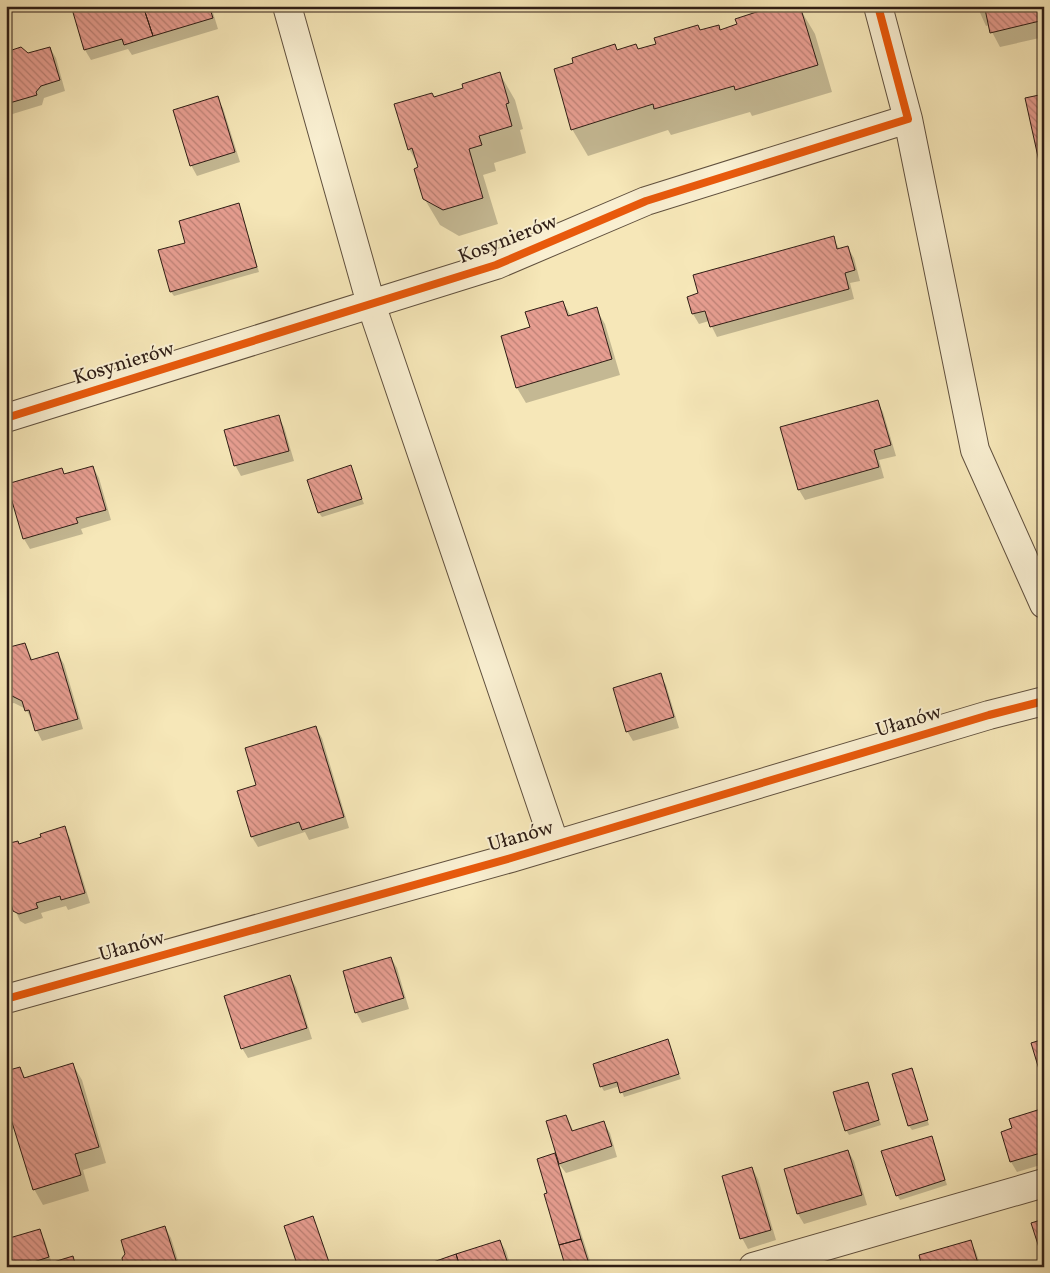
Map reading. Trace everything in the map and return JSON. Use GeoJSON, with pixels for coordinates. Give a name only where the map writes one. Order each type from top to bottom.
{"type":"FeatureCollection","features":[{"type":"Feature","properties":{"kind":"street"},"geometry":{"type":"LineString","coordinates":[[287,6],[371,304],[555,845]]}},
{"type":"Feature","properties":{"kind":"street"},"geometry":{"type":"LineString","coordinates":[[878,6],[908,119],[975,450],[1044,604]]}},
{"type":"Feature","properties":{"kind":"street","name":"Kosynierów"},"geometry":{"type":"LineString","coordinates":[[6,418],[496,265],[646,201],[908,119]]}},
{"type":"Feature","properties":{"kind":"street","name":"Ułanów"},"geometry":{"type":"LineString","coordinates":[[6,999],[555,845],[980,718],[1044,701]]}},
{"type":"Feature","properties":{"kind":"street"},"geometry":{"type":"LineString","coordinates":[[753,1267],[1044,1183]]}},
{"type":"Feature","properties":{"kind":"building"},"geometry":{"type":"Polygon","coordinates":[[[80,6],[143,6],[153,36],[124,45],[122,39],[84,50],[72,9],[80,6]]]}},
{"type":"Feature","properties":{"kind":"building"},"geometry":{"type":"Polygon","coordinates":[[[143,6],[209,6],[213,18],[153,36],[143,6]]]}},
{"type":"Feature","properties":{"kind":"building"},"geometry":{"type":"Polygon","coordinates":[[[779,6],[781,11],[800,6],[818,65],[735,90],[734,86],[654,109],[653,104],[571,130],[554,69],[573,63],[572,58],[615,44],[617,50],[636,44],[638,49],[656,44],[654,38],[698,25],[700,30],[719,25],[720,30],[737,24],[735,19],[779,6]]]}},
{"type":"Feature","properties":{"kind":"building"},"geometry":{"type":"Polygon","coordinates":[[[975,6],[1044,6],[1044,20],[990,33],[985,9],[976,11],[975,6]]]}},
{"type":"Feature","properties":{"kind":"building"},"geometry":{"type":"Polygon","coordinates":[[[21,47],[28,53],[50,47],[60,80],[41,86],[36,92],[37,95],[6,104],[6,52],[21,47]]]}},
{"type":"Feature","properties":{"kind":"building"},"geometry":{"type":"Polygon","coordinates":[[[500,72],[509,103],[506,104],[512,126],[479,136],[482,145],[469,149],[483,198],[443,210],[423,199],[414,169],[418,167],[412,148],[408,150],[394,104],[432,93],[434,97],[463,88],[462,84],[500,72]]]}},
{"type":"Feature","properties":{"kind":"building"},"geometry":{"type":"Polygon","coordinates":[[[1044,94],[1044,184],[1025,98],[1044,94]]]}},
{"type":"Feature","properties":{"kind":"building"},"geometry":{"type":"Polygon","coordinates":[[[218,96],[235,152],[190,166],[173,110],[218,96]]]}},
{"type":"Feature","properties":{"kind":"building"},"geometry":{"type":"Polygon","coordinates":[[[239,203],[257,267],[170,292],[158,250],[185,243],[179,221],[239,203]]]}},
{"type":"Feature","properties":{"kind":"building"},"geometry":{"type":"Polygon","coordinates":[[[834,236],[837,249],[848,246],[855,270],[845,273],[849,289],[710,327],[705,311],[692,314],[687,297],[698,293],[693,275],[834,236]]]}},
{"type":"Feature","properties":{"kind":"building"},"geometry":{"type":"Polygon","coordinates":[[[563,301],[568,316],[597,307],[612,359],[516,388],[501,336],[530,327],[525,312],[563,301]]]}},
{"type":"Feature","properties":{"kind":"building"},"geometry":{"type":"Polygon","coordinates":[[[878,400],[891,445],[874,450],[879,467],[798,490],[780,427],[878,400]]]}},
{"type":"Feature","properties":{"kind":"building"},"geometry":{"type":"Polygon","coordinates":[[[279,415],[289,451],[234,466],[224,430],[279,415]]]}},
{"type":"Feature","properties":{"kind":"building"},"geometry":{"type":"Polygon","coordinates":[[[351,465],[362,499],[318,513],[307,480],[351,465]]]}},
{"type":"Feature","properties":{"kind":"building"},"geometry":{"type":"Polygon","coordinates":[[[93,466],[106,510],[76,518],[78,523],[23,539],[7,484],[62,468],[64,474],[93,466]]]}},
{"type":"Feature","properties":{"kind":"building"},"geometry":{"type":"Polygon","coordinates":[[[25,643],[31,660],[58,652],[78,719],[35,731],[29,710],[25,711],[22,701],[6,693],[6,648],[25,643]]]}},
{"type":"Feature","properties":{"kind":"building"},"geometry":{"type":"Polygon","coordinates":[[[661,673],[674,717],[626,732],[613,688],[661,673]]]}},
{"type":"Feature","properties":{"kind":"building"},"geometry":{"type":"Polygon","coordinates":[[[316,726],[344,817],[302,830],[299,822],[251,837],[237,791],[256,785],[245,748],[316,726]]]}},
{"type":"Feature","properties":{"kind":"building"},"geometry":{"type":"Polygon","coordinates":[[[65,826],[85,893],[61,900],[60,896],[36,903],[38,908],[19,914],[13,911],[8,893],[6,893],[6,844],[18,841],[19,844],[41,837],[40,834],[65,826]]]}},
{"type":"Feature","properties":{"kind":"building"},"geometry":{"type":"Polygon","coordinates":[[[391,957],[404,998],[355,1013],[343,971],[391,957]]]}},
{"type":"Feature","properties":{"kind":"building"},"geometry":{"type":"Polygon","coordinates":[[[290,975],[307,1028],[241,1049],[224,996],[290,975]]]}},
{"type":"Feature","properties":{"kind":"building"},"geometry":{"type":"Polygon","coordinates":[[[668,1039],[679,1074],[620,1093],[617,1082],[600,1087],[593,1064],[668,1039]]]}},
{"type":"Feature","properties":{"kind":"building"},"geometry":{"type":"Polygon","coordinates":[[[1044,1039],[1044,1086],[1031,1043],[1044,1039]]]}},
{"type":"Feature","properties":{"kind":"building"},"geometry":{"type":"Polygon","coordinates":[[[73,1063],[99,1147],[75,1154],[81,1175],[33,1190],[6,1103],[6,1071],[20,1067],[24,1078],[73,1063]]]}},
{"type":"Feature","properties":{"kind":"building"},"geometry":{"type":"Polygon","coordinates":[[[912,1068],[928,1120],[908,1126],[892,1074],[912,1068]]]}},
{"type":"Feature","properties":{"kind":"building"},"geometry":{"type":"Polygon","coordinates":[[[868,1082],[879,1120],[845,1131],[833,1092],[868,1082]]]}},
{"type":"Feature","properties":{"kind":"building"},"geometry":{"type":"Polygon","coordinates":[[[1044,1108],[1044,1152],[1010,1162],[1001,1132],[1012,1128],[1009,1119],[1044,1108]]]}},
{"type":"Feature","properties":{"kind":"building"},"geometry":{"type":"Polygon","coordinates":[[[566,1115],[572,1131],[604,1121],[612,1146],[559,1164],[546,1121],[566,1115]]]}},
{"type":"Feature","properties":{"kind":"building"},"geometry":{"type":"Polygon","coordinates":[[[932,1136],[945,1180],[896,1196],[881,1151],[932,1136]]]}},
{"type":"Feature","properties":{"kind":"building"},"geometry":{"type":"Polygon","coordinates":[[[848,1150],[862,1195],[797,1214],[784,1169],[848,1150]]]}},
{"type":"Feature","properties":{"kind":"building"},"geometry":{"type":"Polygon","coordinates":[[[555,1153],[581,1239],[559,1245],[544,1194],[547,1193],[537,1159],[555,1153]]]}},
{"type":"Feature","properties":{"kind":"building"},"geometry":{"type":"Polygon","coordinates":[[[752,1167],[771,1230],[740,1239],[722,1176],[752,1167]]]}},
{"type":"Feature","properties":{"kind":"building"},"geometry":{"type":"Polygon","coordinates":[[[313,1216],[330,1265],[325,1267],[298,1267],[284,1226],[313,1216]]]}},
{"type":"Feature","properties":{"kind":"building"},"geometry":{"type":"Polygon","coordinates":[[[1044,1219],[1044,1263],[1031,1223],[1044,1219]]]}},
{"type":"Feature","properties":{"kind":"building"},"geometry":{"type":"Polygon","coordinates":[[[165,1226],[178,1267],[124,1267],[122,1258],[125,1254],[121,1240],[165,1226]]]}},
{"type":"Feature","properties":{"kind":"building"},"geometry":{"type":"Polygon","coordinates":[[[40,1229],[49,1257],[18,1267],[6,1267],[6,1239],[40,1229]]]}},
{"type":"Feature","properties":{"kind":"building"},"geometry":{"type":"Polygon","coordinates":[[[581,1239],[590,1267],[560,1267],[565,1265],[559,1245],[581,1239]]]}},
{"type":"Feature","properties":{"kind":"building"},"geometry":{"type":"Polygon","coordinates":[[[500,1240],[509,1267],[460,1267],[456,1254],[500,1240]]]}},
{"type":"Feature","properties":{"kind":"building"},"geometry":{"type":"Polygon","coordinates":[[[971,1240],[979,1267],[922,1267],[919,1255],[971,1240]]]}},
{"type":"Feature","properties":{"kind":"building"},"geometry":{"type":"Polygon","coordinates":[[[456,1254],[460,1267],[419,1267],[456,1254]]]}},
{"type":"Feature","properties":{"kind":"building"},"geometry":{"type":"Polygon","coordinates":[[[73,1256],[76,1267],[47,1267],[47,1264],[73,1256]]]}},
{"type":"Feature","properties":{"kind":"cycle path"},"geometry":{"type":"LineString","coordinates":[[6,418],[496,265],[646,201],[908,119],[878,6]]}},
{"type":"Feature","properties":{"kind":"cycle path"},"geometry":{"type":"LineString","coordinates":[[6,999],[511,858],[989,715],[1044,701]]}}]}
